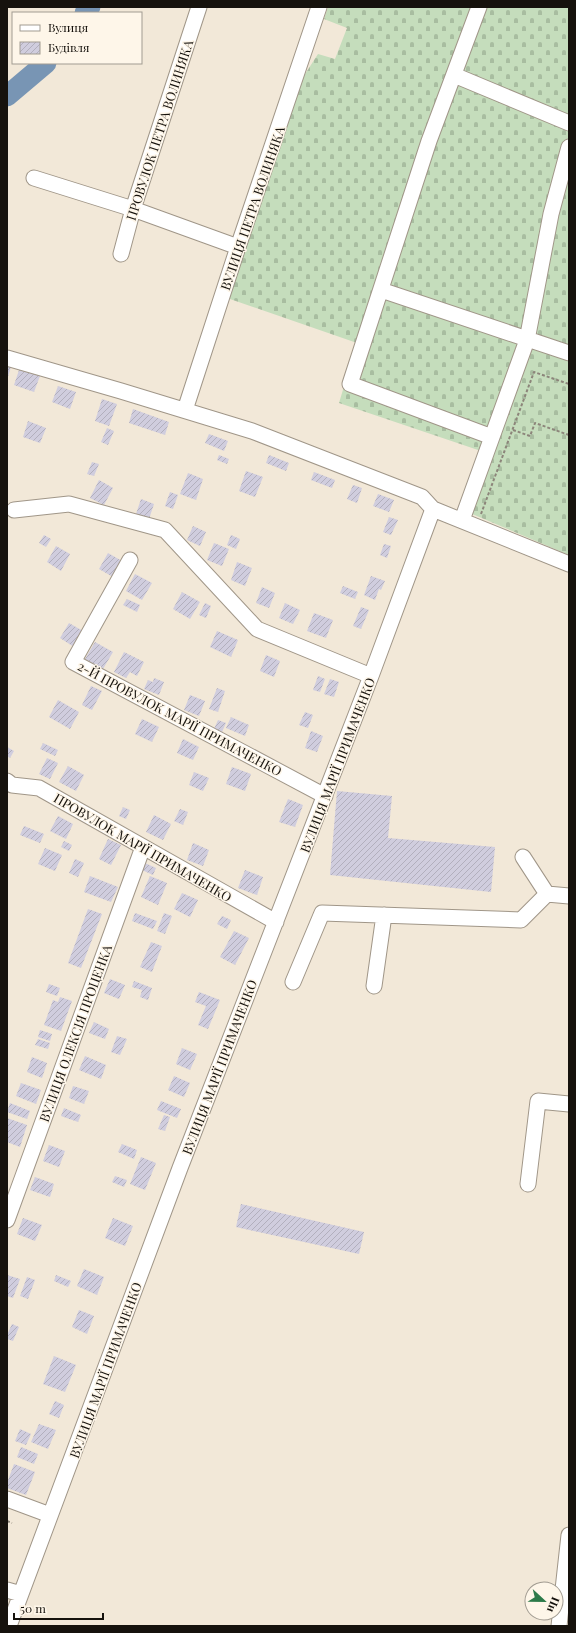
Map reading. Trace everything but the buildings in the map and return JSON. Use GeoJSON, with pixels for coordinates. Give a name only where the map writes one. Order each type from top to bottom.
{"type":"FeatureCollection","features":[{"type":"Feature","properties":{"kind":"street","name":"ПРОВУЛОК ПЕТРА ВОЛИНЯКА"},"geometry":{"type":"LineString","coordinates":[[121,254],[133,209],[199,7]]}},
{"type":"Feature","properties":{"kind":"street","name":"ВУЛИЦЯ ПЕТРА ВОЛИНЯКА"},"geometry":{"type":"LineString","coordinates":[[185,410],[319,7]]}},
{"type":"Feature","properties":{"kind":"street"},"geometry":{"type":"LineString","coordinates":[[479,7],[429,141],[350,384],[492,437]]}},
{"type":"Feature","properties":{"kind":"street"},"geometry":{"type":"LineString","coordinates":[[454,75],[569,123]]}},
{"type":"Feature","properties":{"kind":"street"},"geometry":{"type":"LineString","coordinates":[[462,520],[527,340],[551,214],[569,147]]}},
{"type":"Feature","properties":{"kind":"street"},"geometry":{"type":"LineString","coordinates":[[34,178],[133,209],[238,247]]}},
{"type":"Feature","properties":{"kind":"street"},"geometry":{"type":"LineString","coordinates":[[381,290],[569,353]]}},
{"type":"Feature","properties":{"kind":"street"},"geometry":{"type":"LineString","coordinates":[[7,358],[252,431],[422,497],[434,509],[569,564]]}},
{"type":"Feature","properties":{"kind":"street"},"geometry":{"type":"LineString","coordinates":[[14,510],[69,504],[165,530],[258,629],[371,676]]}},
{"type":"Feature","properties":{"kind":"street","name":"ВУЛИЦЯ МАРІЇ ПРИМАЧЕНКО"},"geometry":{"type":"LineString","coordinates":[[9,1626],[14,1592],[50,1516],[177,1176],[371,676],[434,509]]}},
{"type":"Feature","properties":{"kind":"street","name":"2-Й ПРОВУЛОК МАРІЇ ПРИМАЧЕНКО"},"geometry":{"type":"LineString","coordinates":[[130,560],[73,662],[324,796]]}},
{"type":"Feature","properties":{"kind":"street","name":"ПРОВУЛОК МАРІЇ ПРИМАЧЕНКО"},"geometry":{"type":"LineString","coordinates":[[9,786],[39,788],[276,922]]}},
{"type":"Feature","properties":{"kind":"street","name":"ВУЛИЦЯ ОЛЕКСІЯ ПРОЦЕНКА"},"geometry":{"type":"LineString","coordinates":[[7,1220],[143,847]]}},
{"type":"Feature","properties":{"kind":"street"},"geometry":{"type":"LineString","coordinates":[[523,857],[547,894]]}},
{"type":"Feature","properties":{"kind":"street"},"geometry":{"type":"LineString","coordinates":[[547,894],[569,896]]}},
{"type":"Feature","properties":{"kind":"street"},"geometry":{"type":"LineString","coordinates":[[293,982],[322,913],[522,920],[547,894]]}},
{"type":"Feature","properties":{"kind":"street"},"geometry":{"type":"LineString","coordinates":[[374,986],[384,915]]}},
{"type":"Feature","properties":{"kind":"street"},"geometry":{"type":"LineString","coordinates":[[528,1184],[538,1101],[569,1104]]}},
{"type":"Feature","properties":{"kind":"street"},"geometry":{"type":"LineString","coordinates":[[7,1499],[50,1516]]}},
{"type":"Feature","properties":{"kind":"street"},"geometry":{"type":"LineString","coordinates":[[559,1626],[569,1536]]}},
{"type":"Feature","properties":{"kind":"path"},"geometry":{"type":"LineString","coordinates":[[477,526],[534,372],[569,384]]}},
{"type":"Feature","properties":{"kind":"path"},"geometry":{"type":"LineString","coordinates":[[513,430],[530,436],[535,423],[569,435]]}},
{"type":"Feature","properties":{"kind":"path"},"geometry":{"type":"LineString","coordinates":[[7,1521],[12,1523]]}},
{"type":"Feature","properties":{"kind":"green space"},"geometry":{"type":"Polygon","coordinates":[[[328,7],[569,7],[569,555],[458,508],[481,451],[339,403],[357,343],[227,298],[298,85],[318,54],[335,59],[347,28],[324,19],[328,7]]]}},
{"type":"Feature","properties":{"kind":"waterway"},"geometry":{"type":"LineString","coordinates":[[86,12],[90,7]]}},
{"type":"Feature","properties":{"kind":"waterway"},"geometry":{"type":"LineString","coordinates":[[7,96],[45,64]]}}]}
